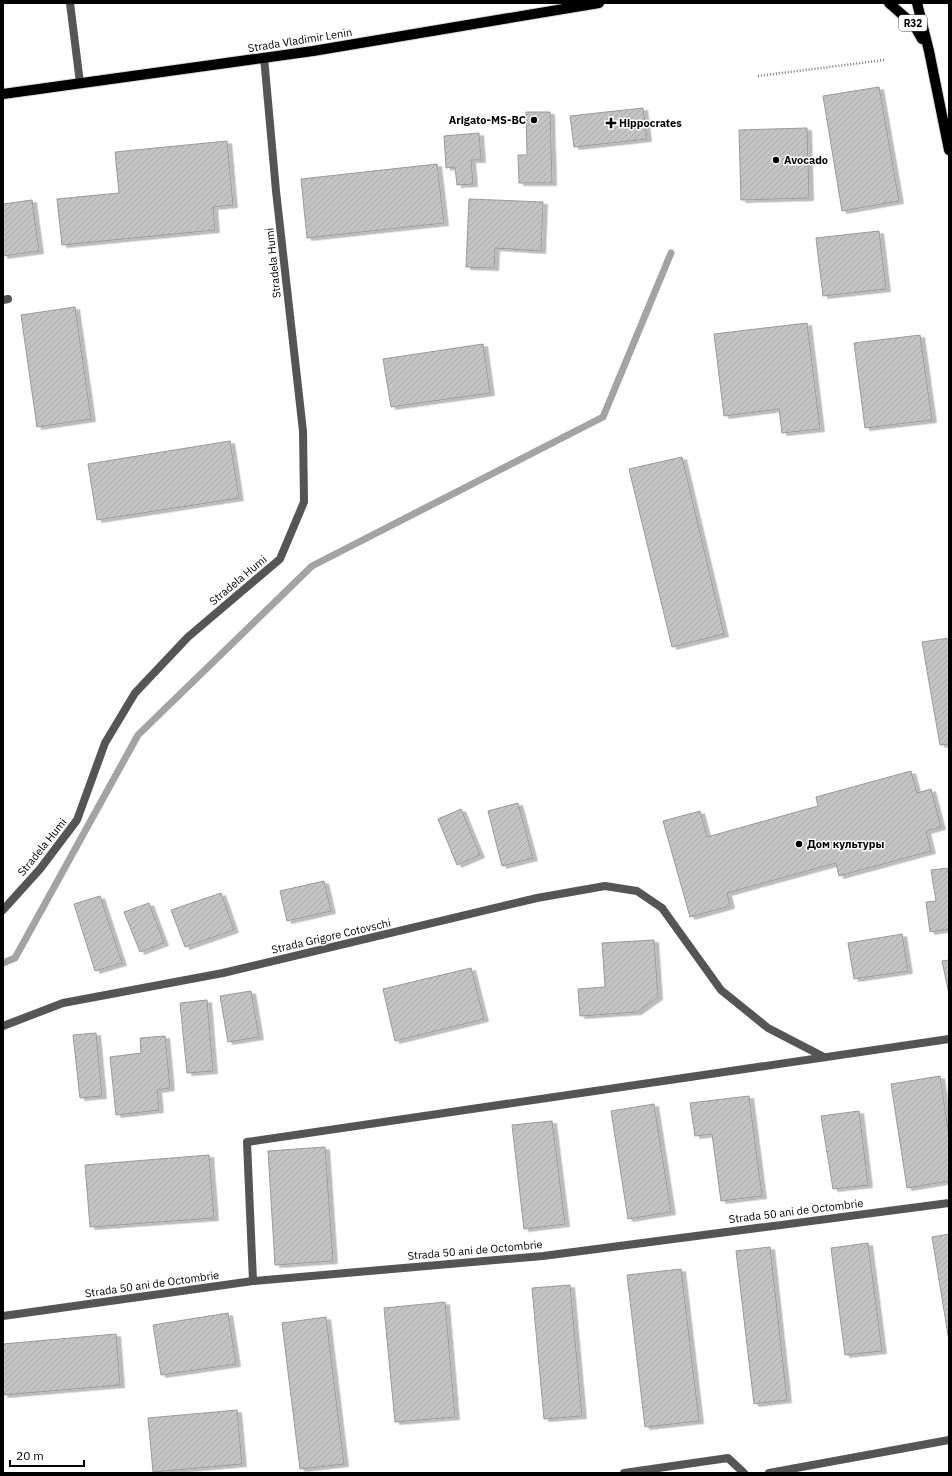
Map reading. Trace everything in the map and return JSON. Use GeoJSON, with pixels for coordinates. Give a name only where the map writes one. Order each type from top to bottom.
{"type":"FeatureCollection","features":[{"type":"Feature","properties":{"kind":"main road","name":"Strada Vladimir Lenin"},"geometry":{"type":"LineString","coordinates":[[3,94],[264,57],[599,3]]}},
{"type":"Feature","properties":{"kind":"main road","name":"R32"},"geometry":{"type":"LineString","coordinates":[[888,3],[914,25],[929,51]]}},
{"type":"Feature","properties":{"kind":"main road","name":"R32"},"geometry":{"type":"LineString","coordinates":[[917,3],[929,51],[949,150]]}},
{"type":"Feature","properties":{"kind":"street"},"geometry":{"type":"LineString","coordinates":[[70,3],[80,83]]}},
{"type":"Feature","properties":{"kind":"street","name":"Stradela Humi"},"geometry":{"type":"LineString","coordinates":[[3,910],[40,869],[77,820],[105,743],[135,693],[188,637],[280,559],[304,502],[303,431],[276,191],[264,57]]}},
{"type":"Feature","properties":{"kind":"street","name":"Strada Grigore Cotovschi"},"geometry":{"type":"LineString","coordinates":[[3,1026],[63,1003],[223,973],[537,898],[606,886],[637,891],[662,908],[721,990],[768,1028],[824,1057]]}},
{"type":"Feature","properties":{"kind":"street"},"geometry":{"type":"LineString","coordinates":[[253,1280],[247,1142],[949,1039]]}},
{"type":"Feature","properties":{"kind":"street","name":"Strada 50 ani de Octombrie"},"geometry":{"type":"LineString","coordinates":[[3,1316],[253,1280],[543,1256],[949,1202]]}},
{"type":"Feature","properties":{"kind":"street"},"geometry":{"type":"LineString","coordinates":[[769,1473],[949,1440]]}},
{"type":"Feature","properties":{"kind":"street"},"geometry":{"type":"LineString","coordinates":[[624,1473],[728,1458],[744,1473]]}},
{"type":"Feature","properties":{"kind":"path"},"geometry":{"type":"LineString","coordinates":[[758,76],[884,60]]}},
{"type":"Feature","properties":{"kind":"building"},"geometry":{"type":"Polygon","coordinates":[[[879,87],[899,201],[842,211],[823,96],[879,87]]]}},
{"type":"Feature","properties":{"kind":"building"},"geometry":{"type":"Polygon","coordinates":[[[643,108],[647,139],[574,147],[570,116],[643,108]]]}},
{"type":"Feature","properties":{"kind":"building"},"geometry":{"type":"Polygon","coordinates":[[[526,112],[550,112],[552,183],[519,183],[518,155],[527,155],[526,112]]]}},
{"type":"Feature","properties":{"kind":"building"},"geometry":{"type":"Polygon","coordinates":[[[807,128],[809,198],[741,200],[739,130],[807,128]]]}},
{"type":"Feature","properties":{"kind":"building"},"geometry":{"type":"Polygon","coordinates":[[[479,133],[481,160],[471,160],[473,184],[457,185],[455,167],[446,168],[444,136],[479,133]]]}},
{"type":"Feature","properties":{"kind":"building"},"geometry":{"type":"Polygon","coordinates":[[[227,141],[233,205],[213,207],[215,230],[62,245],[57,199],[119,193],[115,152],[227,141]]]}},
{"type":"Feature","properties":{"kind":"building"},"geometry":{"type":"Polygon","coordinates":[[[437,164],[444,223],[307,238],[301,179],[437,164]]]}},
{"type":"Feature","properties":{"kind":"building"},"geometry":{"type":"Polygon","coordinates":[[[469,199],[543,202],[541,251],[495,248],[494,268],[466,267],[469,199]]]}},
{"type":"Feature","properties":{"kind":"building"},"geometry":{"type":"Polygon","coordinates":[[[32,200],[39,251],[3,256],[3,204],[32,200]]]}},
{"type":"Feature","properties":{"kind":"building"},"geometry":{"type":"Polygon","coordinates":[[[879,231],[886,289],[823,296],[816,238],[879,231]]]}},
{"type":"Feature","properties":{"kind":"building"},"geometry":{"type":"Polygon","coordinates":[[[75,307],[91,419],[37,427],[21,315],[75,307]]]}},
{"type":"Feature","properties":{"kind":"building"},"geometry":{"type":"Polygon","coordinates":[[[807,323],[820,429],[782,433],[779,409],[724,416],[714,334],[807,323]]]}},
{"type":"Feature","properties":{"kind":"building"},"geometry":{"type":"Polygon","coordinates":[[[920,335],[932,420],[865,428],[854,343],[920,335]]]}},
{"type":"Feature","properties":{"kind":"building"},"geometry":{"type":"Polygon","coordinates":[[[483,344],[490,393],[391,407],[383,359],[483,344]]]}},
{"type":"Feature","properties":{"kind":"building"},"geometry":{"type":"Polygon","coordinates":[[[230,441],[239,498],[97,520],[88,464],[230,441]]]}},
{"type":"Feature","properties":{"kind":"building"},"geometry":{"type":"Polygon","coordinates":[[[682,457],[724,634],[672,647],[629,469],[682,457]]]}},
{"type":"Feature","properties":{"kind":"building"},"geometry":{"type":"Polygon","coordinates":[[[949,638],[949,744],[940,745],[922,642],[949,638]]]}},
{"type":"Feature","properties":{"kind":"building","name":"Дом культуры"},"geometry":{"type":"Polygon","coordinates":[[[911,771],[917,793],[931,789],[941,827],[926,831],[931,851],[839,876],[836,863],[727,893],[730,906],[690,917],[663,821],[700,811],[707,837],[818,806],[816,797],[911,771]]]}},
{"type":"Feature","properties":{"kind":"building"},"geometry":{"type":"Polygon","coordinates":[[[518,803],[533,858],[502,866],[488,811],[518,803]]]}},
{"type":"Feature","properties":{"kind":"building"},"geometry":{"type":"Polygon","coordinates":[[[461,809],[480,855],[457,865],[438,819],[461,809]]]}},
{"type":"Feature","properties":{"kind":"building"},"geometry":{"type":"Polygon","coordinates":[[[949,868],[949,929],[930,932],[926,902],[936,901],[931,870],[949,868]]]}},
{"type":"Feature","properties":{"kind":"building"},"geometry":{"type":"Polygon","coordinates":[[[324,881],[331,911],[287,921],[280,891],[324,881]]]}},
{"type":"Feature","properties":{"kind":"building"},"geometry":{"type":"Polygon","coordinates":[[[221,893],[234,930],[185,947],[171,910],[221,893]]]}},
{"type":"Feature","properties":{"kind":"building"},"geometry":{"type":"Polygon","coordinates":[[[100,896],[122,963],[95,971],[74,904],[100,896]]]}},
{"type":"Feature","properties":{"kind":"building"},"geometry":{"type":"Polygon","coordinates":[[[149,903],[164,943],[140,952],[124,912],[149,903]]]}},
{"type":"Feature","properties":{"kind":"building"},"geometry":{"type":"Polygon","coordinates":[[[902,934],[908,971],[854,979],[848,943],[902,934]]]}},
{"type":"Feature","properties":{"kind":"building"},"geometry":{"type":"Polygon","coordinates":[[[654,940],[658,997],[637,1012],[580,1016],[578,989],[605,987],[602,943],[654,940]]]}},
{"type":"Feature","properties":{"kind":"building"},"geometry":{"type":"Polygon","coordinates":[[[949,960],[949,994],[942,961],[949,960]]]}},
{"type":"Feature","properties":{"kind":"building"},"geometry":{"type":"Polygon","coordinates":[[[471,968],[484,1019],[395,1041],[383,989],[471,968]]]}},
{"type":"Feature","properties":{"kind":"building"},"geometry":{"type":"Polygon","coordinates":[[[251,991],[259,1037],[228,1042],[220,996],[251,991]]]}},
{"type":"Feature","properties":{"kind":"building"},"geometry":{"type":"Polygon","coordinates":[[[207,1000],[213,1071],[187,1073],[180,1003],[207,1000]]]}},
{"type":"Feature","properties":{"kind":"building"},"geometry":{"type":"Polygon","coordinates":[[[96,1033],[102,1096],[80,1098],[73,1035],[96,1033]]]}},
{"type":"Feature","properties":{"kind":"building"},"geometry":{"type":"Polygon","coordinates":[[[165,1036],[170,1088],[157,1090],[159,1110],[116,1115],[110,1057],[141,1053],[140,1038],[165,1036]]]}},
{"type":"Feature","properties":{"kind":"building"},"geometry":{"type":"Polygon","coordinates":[[[940,1076],[949,1136],[949,1181],[907,1188],[891,1084],[940,1076]]]}},
{"type":"Feature","properties":{"kind":"building"},"geometry":{"type":"Polygon","coordinates":[[[749,1096],[762,1196],[721,1201],[712,1134],[695,1136],[690,1103],[749,1096]]]}},
{"type":"Feature","properties":{"kind":"building"},"geometry":{"type":"Polygon","coordinates":[[[654,1104],[671,1212],[628,1219],[611,1111],[654,1104]]]}},
{"type":"Feature","properties":{"kind":"building"},"geometry":{"type":"Polygon","coordinates":[[[859,1111],[868,1185],[833,1189],[821,1116],[859,1111]]]}},
{"type":"Feature","properties":{"kind":"building"},"geometry":{"type":"Polygon","coordinates":[[[552,1121],[565,1224],[524,1229],[512,1125],[552,1121]]]}},
{"type":"Feature","properties":{"kind":"building"},"geometry":{"type":"Polygon","coordinates":[[[325,1147],[333,1261],[275,1265],[268,1151],[325,1147]]]}},
{"type":"Feature","properties":{"kind":"building"},"geometry":{"type":"Polygon","coordinates":[[[209,1155],[214,1218],[90,1227],[85,1165],[209,1155]]]}},
{"type":"Feature","properties":{"kind":"building"},"geometry":{"type":"Polygon","coordinates":[[[949,1234],[949,1341],[932,1237],[949,1234]]]}},
{"type":"Feature","properties":{"kind":"building"},"geometry":{"type":"Polygon","coordinates":[[[868,1243],[882,1351],[845,1355],[831,1248],[868,1243]]]}},
{"type":"Feature","properties":{"kind":"building"},"geometry":{"type":"Polygon","coordinates":[[[770,1247],[787,1400],[754,1404],[736,1251],[770,1247]]]}},
{"type":"Feature","properties":{"kind":"building"},"geometry":{"type":"Polygon","coordinates":[[[681,1269],[699,1421],[645,1427],[627,1275],[681,1269]]]}},
{"type":"Feature","properties":{"kind":"building"},"geometry":{"type":"Polygon","coordinates":[[[570,1285],[582,1416],[544,1419],[532,1288],[570,1285]]]}},
{"type":"Feature","properties":{"kind":"building"},"geometry":{"type":"Polygon","coordinates":[[[445,1302],[455,1417],[395,1422],[384,1308],[445,1302]]]}},
{"type":"Feature","properties":{"kind":"building"},"geometry":{"type":"Polygon","coordinates":[[[228,1313],[236,1364],[161,1375],[153,1325],[228,1313]]]}},
{"type":"Feature","properties":{"kind":"building"},"geometry":{"type":"Polygon","coordinates":[[[326,1317],[344,1464],[300,1469],[282,1323],[326,1317]]]}},
{"type":"Feature","properties":{"kind":"building"},"geometry":{"type":"Polygon","coordinates":[[[116,1334],[120,1385],[3,1395],[3,1344],[116,1334]]]}},
{"type":"Feature","properties":{"kind":"building"},"geometry":{"type":"Polygon","coordinates":[[[237,1410],[242,1464],[153,1472],[148,1418],[237,1410]]]}},
{"type":"Feature","properties":{"kind":"waterway"},"geometry":{"type":"LineString","coordinates":[[3,963],[15,958],[138,735],[312,566],[603,417],[671,253]]}},
{"type":"Feature","properties":{"kind":"place","name":"Arigato-MS-BC"},"geometry":{"type":"Point","coordinates":[534,120]}},
{"type":"Feature","properties":{"kind":"place","name":"Hippocrates"},"geometry":{"type":"Point","coordinates":[611,123]}},
{"type":"Feature","properties":{"kind":"place","name":"Avocado"},"geometry":{"type":"Point","coordinates":[776,160]}},
{"type":"Feature","properties":{"kind":"place","name":"Дом культуры"},"geometry":{"type":"Point","coordinates":[799,844]}}]}
